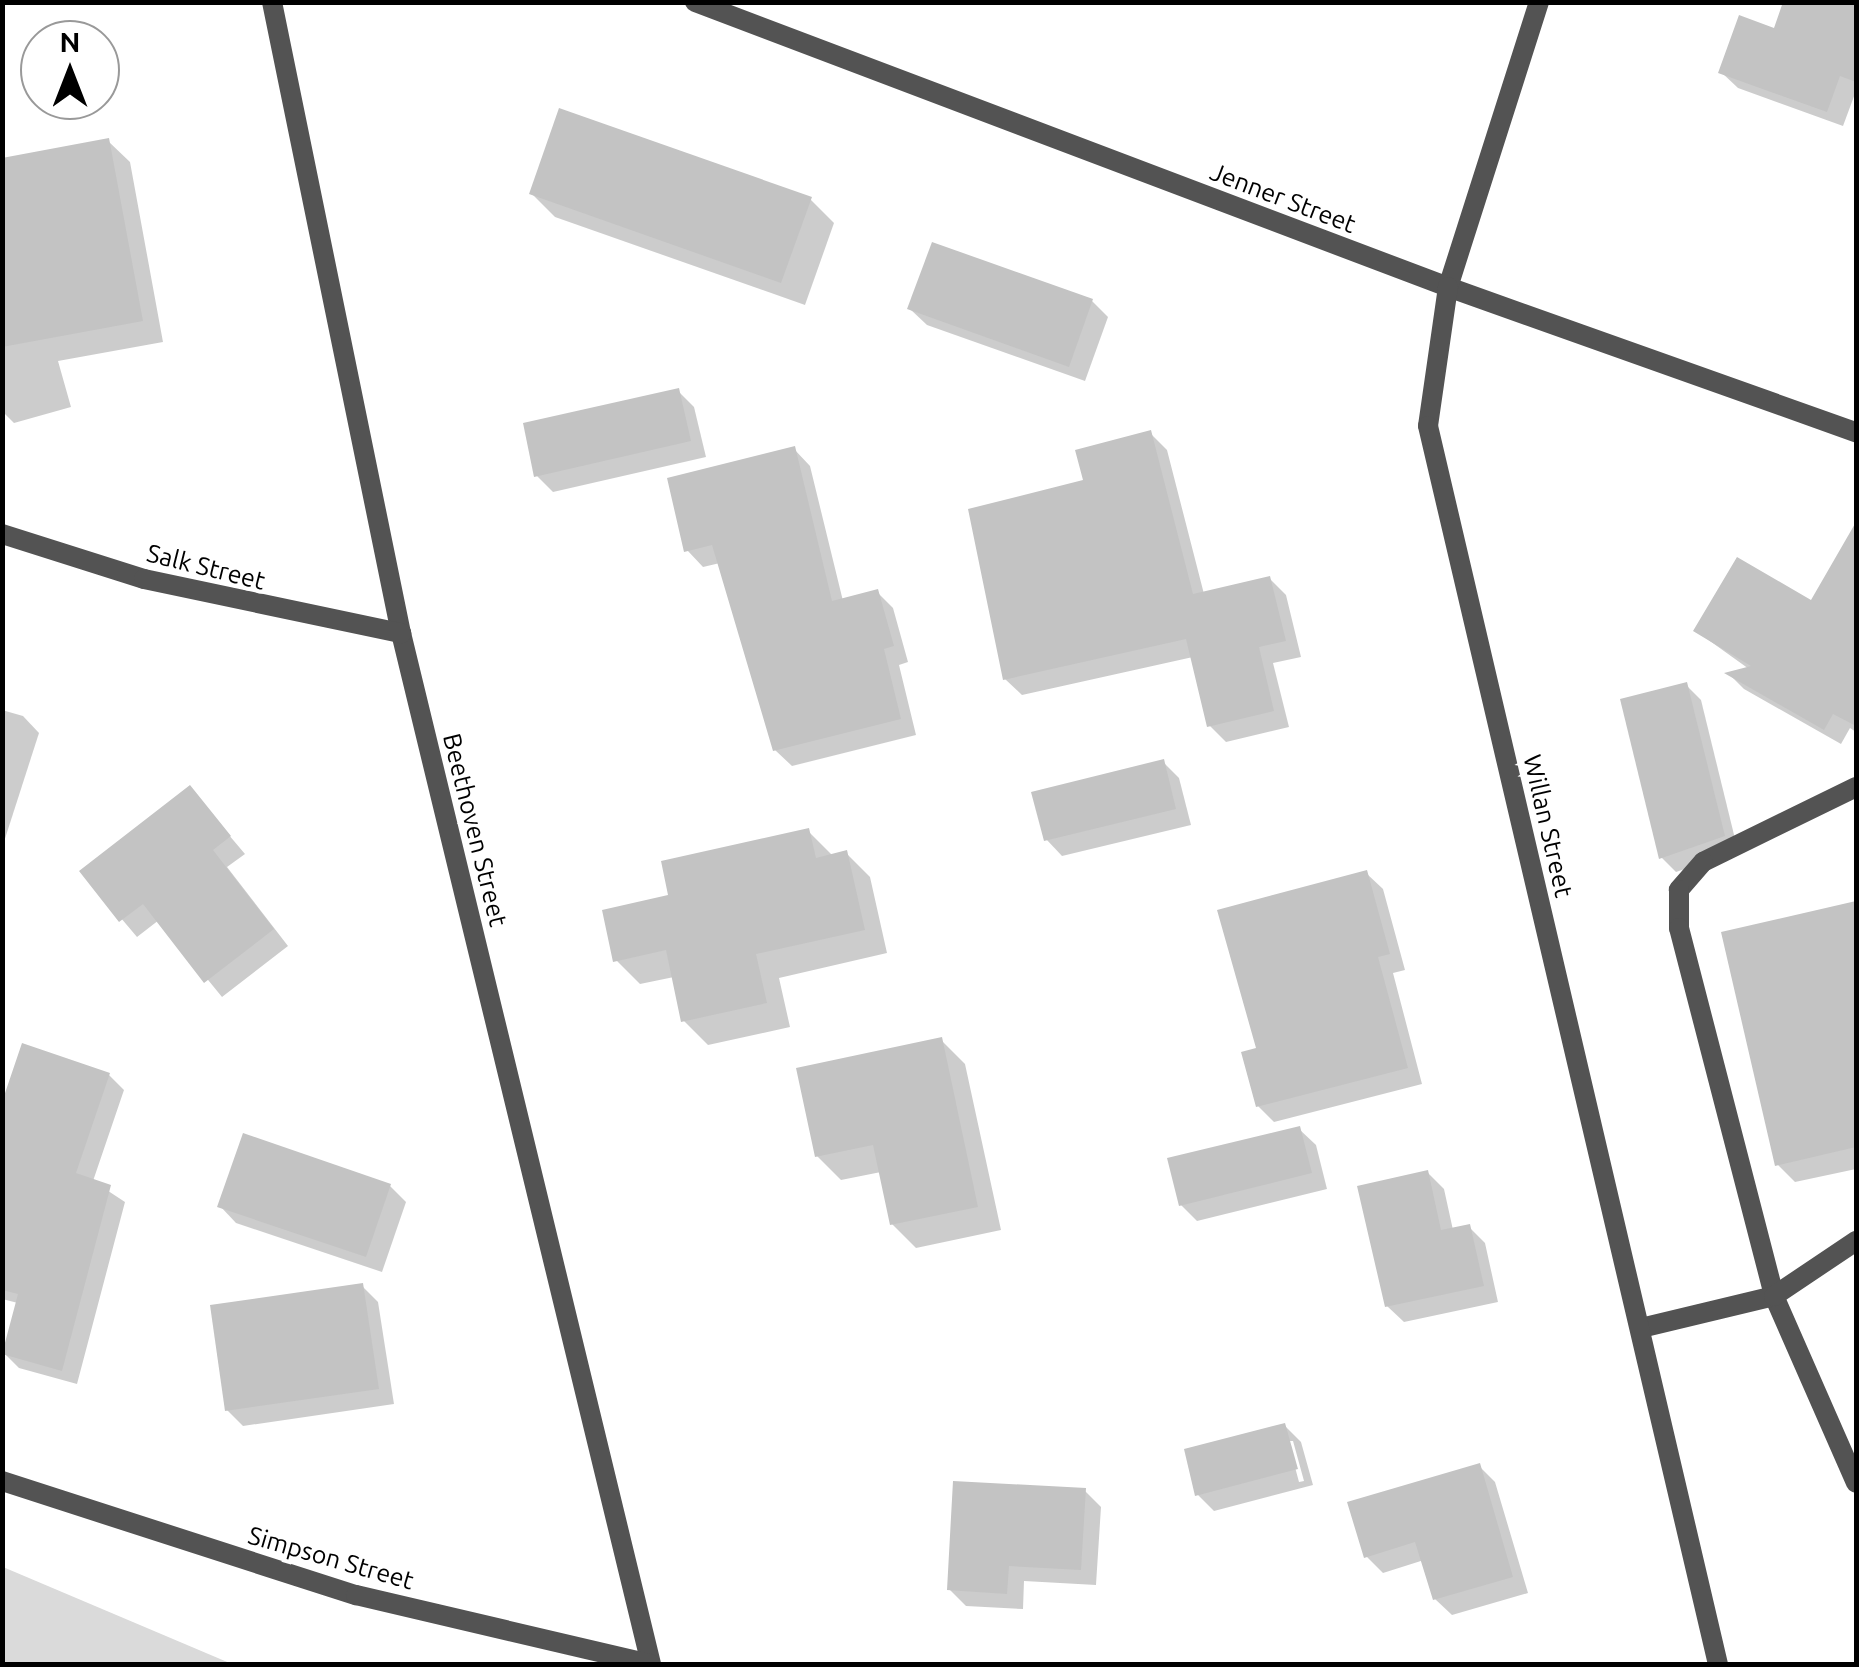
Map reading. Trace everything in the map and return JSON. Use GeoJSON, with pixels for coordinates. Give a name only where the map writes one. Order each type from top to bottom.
{"type":"FeatureCollection","features":[{"type":"Feature","properties":{"kind":"street","name":"Beethoven Street"},"geometry":{"type":"LineString","coordinates":[[272,2],[401,634],[650,1664]]}},
{"type":"Feature","properties":{"kind":"street","name":"Jenner Street"},"geometry":{"type":"LineString","coordinates":[[695,2],[1448,287],[1856,432]]}},
{"type":"Feature","properties":{"kind":"street","name":"Willan Street"},"geometry":{"type":"LineString","coordinates":[[1538,2],[1448,287],[1428,426],[1718,1664]]}},
{"type":"Feature","properties":{"kind":"street","name":"Salk Street"},"geometry":{"type":"LineString","coordinates":[[2,534],[144,579],[401,634]]}},
{"type":"Feature","properties":{"kind":"street"},"geometry":{"type":"LineString","coordinates":[[1856,787],[1702,862],[1679,890],[1679,928],[1774,1296],[1856,1483]]}},
{"type":"Feature","properties":{"kind":"street"},"geometry":{"type":"LineString","coordinates":[[1642,1328],[1774,1296],[1856,1241]]}},
{"type":"Feature","properties":{"kind":"street","name":"Simpson Street"},"geometry":{"type":"LineString","coordinates":[[2,1481],[356,1595],[650,1664]]}},
{"type":"Feature","properties":{"kind":"shaded area"},"geometry":{"type":"Polygon","coordinates":[[[3,1567],[232,1664],[3,1664],[3,1567]]]}},
{"type":"Feature","properties":{"kind":"building"},"geometry":{"type":"Polygon","coordinates":[[[1783,2],[1856,2],[1856,82],[1840,76],[1827,112],[1718,73],[1739,15],[1774,28],[1783,2]]]}},
{"type":"Feature","properties":{"kind":"building"},"geometry":{"type":"Polygon","coordinates":[[[559,108],[812,197],[781,283],[529,194],[559,108]]]}},
{"type":"Feature","properties":{"kind":"building"},"geometry":{"type":"Polygon","coordinates":[[[109,138],[143,321],[2,347],[2,158],[109,138]]]}},
{"type":"Feature","properties":{"kind":"building"},"geometry":{"type":"Polygon","coordinates":[[[932,242],[1093,299],[1069,367],[907,309],[932,242]]]}},
{"type":"Feature","properties":{"kind":"building"},"geometry":{"type":"Polygon","coordinates":[[[679,388],[691,441],[534,477],[523,423],[679,388]]]}},
{"type":"Feature","properties":{"kind":"building"},"geometry":{"type":"Polygon","coordinates":[[[1151,430],[1193,594],[1270,576],[1286,641],[1259,647],[1274,711],[1207,727],[1186,639],[1003,680],[968,509],[1083,480],[1075,450],[1151,430]]]}},
{"type":"Feature","properties":{"kind":"building"},"geometry":{"type":"Polygon","coordinates":[[[795,446],[832,601],[878,589],[894,646],[884,649],[901,719],[773,751],[712,545],[684,552],[667,478],[795,446]]]}},
{"type":"Feature","properties":{"kind":"building"},"geometry":{"type":"Polygon","coordinates":[[[1856,522],[1856,726],[1833,714],[1824,730],[1724,673],[1751,666],[1693,631],[1737,557],[1811,600],[1856,522]]]}},
{"type":"Feature","properties":{"kind":"building"},"geometry":{"type":"Polygon","coordinates":[[[1687,682],[1725,836],[1659,859],[1620,699],[1687,682]]]}},
{"type":"Feature","properties":{"kind":"building"},"geometry":{"type":"Polygon","coordinates":[[[1164,759],[1176,809],[1044,841],[1031,792],[1164,759]]]}},
{"type":"Feature","properties":{"kind":"building"},"geometry":{"type":"Polygon","coordinates":[[[190,785],[231,836],[213,850],[274,929],[204,983],[143,904],[119,922],[79,871],[190,785]]]}},
{"type":"Feature","properties":{"kind":"building"},"geometry":{"type":"Polygon","coordinates":[[[809,828],[816,858],[847,850],[865,930],[756,954],[767,1003],[681,1022],[666,950],[613,962],[602,910],[668,895],[661,861],[809,828]]]}},
{"type":"Feature","properties":{"kind":"building"},"geometry":{"type":"Polygon","coordinates":[[[1367,870],[1390,954],[1378,957],[1408,1068],[1256,1107],[1241,1052],[1256,1048],[1217,910],[1367,870]]]}},
{"type":"Feature","properties":{"kind":"building"},"geometry":{"type":"Polygon","coordinates":[[[1856,901],[1856,1147],[1775,1166],[1721,932],[1856,901]]]}},
{"type":"Feature","properties":{"kind":"building"},"geometry":{"type":"Polygon","coordinates":[[[942,1037],[978,1207],[890,1225],[873,1145],[815,1157],[796,1068],[942,1037]]]}},
{"type":"Feature","properties":{"kind":"building"},"geometry":{"type":"Polygon","coordinates":[[[22,1043],[110,1073],[76,1173],[111,1185],[62,1371],[2,1354],[18,1294],[2,1290],[2,1102],[22,1043]]]}},
{"type":"Feature","properties":{"kind":"building"},"geometry":{"type":"Polygon","coordinates":[[[1300,1126],[1312,1173],[1179,1206],[1167,1158],[1300,1126]]]}},
{"type":"Feature","properties":{"kind":"building"},"geometry":{"type":"Polygon","coordinates":[[[243,1133],[391,1184],[366,1257],[217,1207],[243,1133]]]}},
{"type":"Feature","properties":{"kind":"building"},"geometry":{"type":"Polygon","coordinates":[[[1428,1170],[1441,1230],[1470,1224],[1484,1286],[1385,1307],[1357,1186],[1428,1170]]]}},
{"type":"Feature","properties":{"kind":"building"},"geometry":{"type":"Polygon","coordinates":[[[363,1283],[379,1389],[225,1411],[210,1305],[363,1283]]]}},
{"type":"Feature","properties":{"kind":"building"},"geometry":{"type":"Polygon","coordinates":[[[1285,1423],[1298,1469],[1195,1496],[1184,1449],[1285,1423]]]}},
{"type":"Feature","properties":{"kind":"building"},"geometry":{"type":"Polygon","coordinates":[[[1480,1463],[1513,1577],[1433,1600],[1415,1542],[1364,1558],[1347,1502],[1480,1463]]]}},
{"type":"Feature","properties":{"kind":"building"},"geometry":{"type":"Polygon","coordinates":[[[953,1481],[1086,1488],[1081,1570],[1009,1566],[1007,1594],[947,1590],[953,1481]]]}}]}
